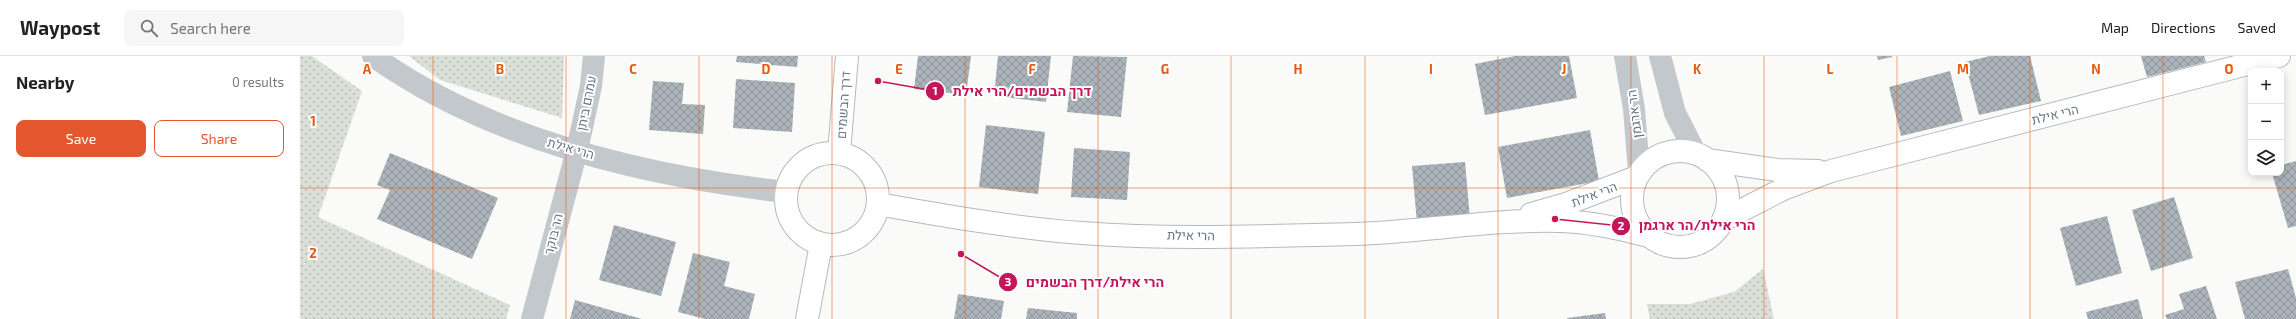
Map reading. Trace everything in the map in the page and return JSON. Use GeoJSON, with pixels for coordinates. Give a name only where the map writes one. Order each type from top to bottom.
{"type":"FeatureCollection","features":[{"type":"Feature","properties":{"kind":"street","name":"הרי אילת"},"geometry":{"type":"LineString","coordinates":[[373,56],[398,74],[452,104],[514,131],[661,174],[725,185],[786,192]]}},
{"type":"Feature","properties":{"kind":"street","name":"עמרם ביתן"},"geometry":{"type":"LineString","coordinates":[[577,150],[591,86],[594,56]]}},
{"type":"Feature","properties":{"kind":"street","name":"דרך הבשמים"},"geometry":{"type":"LineString","coordinates":[[839,153],[847,56]]}},
{"type":"Feature","properties":{"kind":"street","name":"הר ארגמן"},"geometry":{"type":"LineString","coordinates":[[1625,56],[1634,109],[1638,175]]}},
{"type":"Feature","properties":{"kind":"street"},"geometry":{"type":"LineString","coordinates":[[1660,56],[1675,113],[1702,157],[1722,177],[1727,187],[1728,198],[1723,220],[1710,237],[1690,246],[1668,246],[1648,236],[1635,219],[1632,208],[1631,198],[1638,175],[1654,158],[1664,153],[1675,151],[1702,157]]}},
{"type":"Feature","properties":{"kind":"street","name":"הרי אילת"},"geometry":{"type":"LineString","coordinates":[[1723,220],[1783,189],[1831,171],[2279,56]]}},
{"type":"Feature","properties":{"kind":"street","name":"הר בוקר"},"geometry":{"type":"LineString","coordinates":[[532,319],[577,150]]}},
{"type":"Feature","properties":{"kind":"street"},"geometry":{"type":"LineString","coordinates":[[839,153],[860,162],[869,170],[878,192],[878,204],[871,225],[854,240],[844,244],[821,244],[804,236],[791,220],[787,211],[786,192],[789,182],[801,165],[819,155],[839,153]]}},
{"type":"Feature","properties":{"kind":"street","name":"הרי אילת"},"geometry":{"type":"LineString","coordinates":[[1702,157],[1777,170],[1831,171]]}},
{"type":"Feature","properties":{"kind":"street","name":"הרי אילת"},"geometry":{"type":"LineString","coordinates":[[1505,222],[1566,204],[1638,175]]}},
{"type":"Feature","properties":{"kind":"street","name":"הרי אילת"},"geometry":{"type":"LineString","coordinates":[[878,204],[995,225],[1084,233],[1233,236],[1387,233],[1505,222],[1560,221],[1601,226],[1648,236]]}},
{"type":"Feature","properties":{"kind":"street"},"geometry":{"type":"LineString","coordinates":[[807,319],[821,244]]}},
{"type":"Feature","properties":{"kind":"shaded area"},"geometry":{"type":"Polygon","coordinates":[[[300,56],[312,56],[362,91],[318,217],[510,305],[506,319],[300,319],[300,56]]]}},
{"type":"Feature","properties":{"kind":"shaded area"},"geometry":{"type":"Polygon","coordinates":[[[409,56],[564,56],[562,118],[440,80],[409,56]]]}},
{"type":"Feature","properties":{"kind":"shaded area"},"geometry":{"type":"Polygon","coordinates":[[[1763,269],[1774,319],[1650,319],[1647,304],[1690,304],[1734,292],[1763,269]]]}},
{"type":"Feature","properties":{"kind":"building"},"geometry":{"type":"Polygon","coordinates":[[[737,56],[798,56],[797,67],[736,62],[737,56]]]}},
{"type":"Feature","properties":{"kind":"building"},"geometry":{"type":"Polygon","coordinates":[[[918,56],[971,56],[966,95],[914,89],[918,56]]]}},
{"type":"Feature","properties":{"kind":"building"},"geometry":{"type":"Polygon","coordinates":[[[998,56],[1051,56],[1046,102],[994,96],[998,56]]]}},
{"type":"Feature","properties":{"kind":"building"},"geometry":{"type":"Polygon","coordinates":[[[1073,56],[1127,57],[1121,117],[1067,112],[1073,56]]]}},
{"type":"Feature","properties":{"kind":"building"},"geometry":{"type":"Polygon","coordinates":[[[1515,56],[1569,56],[1577,98],[1485,115],[1475,64],[1515,56]]]}},
{"type":"Feature","properties":{"kind":"building"},"geometry":{"type":"Polygon","coordinates":[[[1877,56],[1892,56],[1892,57],[1878,60],[1877,56]]]}},
{"type":"Feature","properties":{"kind":"building"},"geometry":{"type":"Polygon","coordinates":[[[1990,56],[2030,56],[2041,101],[1979,115],[1965,62],[1990,56]]]}},
{"type":"Feature","properties":{"kind":"building"},"geometry":{"type":"Polygon","coordinates":[[[2141,56],[2204,56],[2206,62],[2147,77],[2141,56]]]}},
{"type":"Feature","properties":{"kind":"building"},"geometry":{"type":"Polygon","coordinates":[[[1950,71],[1963,121],[1901,136],[1889,87],[1950,71]]]}},
{"type":"Feature","properties":{"kind":"building"},"geometry":{"type":"Polygon","coordinates":[[[736,79],[795,83],[792,132],[733,128],[736,79]]]}},
{"type":"Feature","properties":{"kind":"building"},"geometry":{"type":"Polygon","coordinates":[[[653,81],[684,83],[682,104],[705,105],[703,134],[649,130],[653,81]]]}},
{"type":"Feature","properties":{"kind":"building"},"geometry":{"type":"Polygon","coordinates":[[[986,125],[1045,132],[1038,194],[979,187],[986,125]]]}},
{"type":"Feature","properties":{"kind":"building"},"geometry":{"type":"Polygon","coordinates":[[[1590,130],[1599,181],[1507,198],[1498,147],[1590,130]]]}},
{"type":"Feature","properties":{"kind":"building"},"geometry":{"type":"Polygon","coordinates":[[[1074,148],[1130,152],[1127,200],[1071,197],[1074,148]]]}},
{"type":"Feature","properties":{"kind":"building"},"geometry":{"type":"Polygon","coordinates":[[[390,153],[498,198],[472,259],[377,219],[390,190],[377,185],[390,153]]]}},
{"type":"Feature","properties":{"kind":"building"},"geometry":{"type":"Polygon","coordinates":[[[2296,161],[2296,226],[2288,228],[2273,176],[2284,176],[2284,164],[2296,161]]]}},
{"type":"Feature","properties":{"kind":"building"},"geometry":{"type":"Polygon","coordinates":[[[1465,162],[1470,219],[1417,223],[1412,166],[1465,162]]]}},
{"type":"Feature","properties":{"kind":"building"},"geometry":{"type":"Polygon","coordinates":[[[2174,197],[2193,258],[2151,271],[2132,210],[2174,197]]]}},
{"type":"Feature","properties":{"kind":"building"},"geometry":{"type":"Polygon","coordinates":[[[2107,216],[2122,273],[2076,286],[2060,228],[2107,216]]]}},
{"type":"Feature","properties":{"kind":"building"},"geometry":{"type":"Polygon","coordinates":[[[614,225],[676,242],[661,296],[599,280],[614,225]]]}},
{"type":"Feature","properties":{"kind":"building"},"geometry":{"type":"Polygon","coordinates":[[[693,253],[730,262],[724,286],[755,294],[749,319],[705,319],[678,312],[693,253]]]}},
{"type":"Feature","properties":{"kind":"building"},"geometry":{"type":"Polygon","coordinates":[[[2288,269],[2296,298],[2296,319],[2245,319],[2235,282],[2288,269]]]}},
{"type":"Feature","properties":{"kind":"building"},"geometry":{"type":"Polygon","coordinates":[[[2206,286],[2217,319],[2167,319],[2165,315],[2184,309],[2179,294],[2206,286]]]}},
{"type":"Feature","properties":{"kind":"building"},"geometry":{"type":"Polygon","coordinates":[[[958,294],[1004,301],[1001,319],[954,319],[958,294]]]}},
{"type":"Feature","properties":{"kind":"building"},"geometry":{"type":"Polygon","coordinates":[[[2138,299],[2143,319],[2088,319],[2086,312],[2138,299]]]}},
{"type":"Feature","properties":{"kind":"building"},"geometry":{"type":"Polygon","coordinates":[[[575,300],[642,319],[570,319],[575,300]]]}},
{"type":"Feature","properties":{"kind":"building"},"geometry":{"type":"Polygon","coordinates":[[[1028,308],[1077,313],[1077,319],[1026,319],[1028,308]]]}},
{"type":"Feature","properties":{"kind":"building"},"geometry":{"type":"Polygon","coordinates":[[[1605,313],[1606,319],[1567,319],[1567,318],[1605,313]]]}},
{"type":"Feature","properties":{"kind":"place","name":"דרך הבשמים/הרי אילת"},"geometry":{"type":"Point","coordinates":[878,81]}},
{"type":"Feature","properties":{"kind":"place","name":"הרי אילת/הר ארגמן"},"geometry":{"type":"Point","coordinates":[1555,219]}},
{"type":"Feature","properties":{"kind":"place","name":"הרי אילת/דרך הבשמים"},"geometry":{"type":"Point","coordinates":[961,254]}}]}
